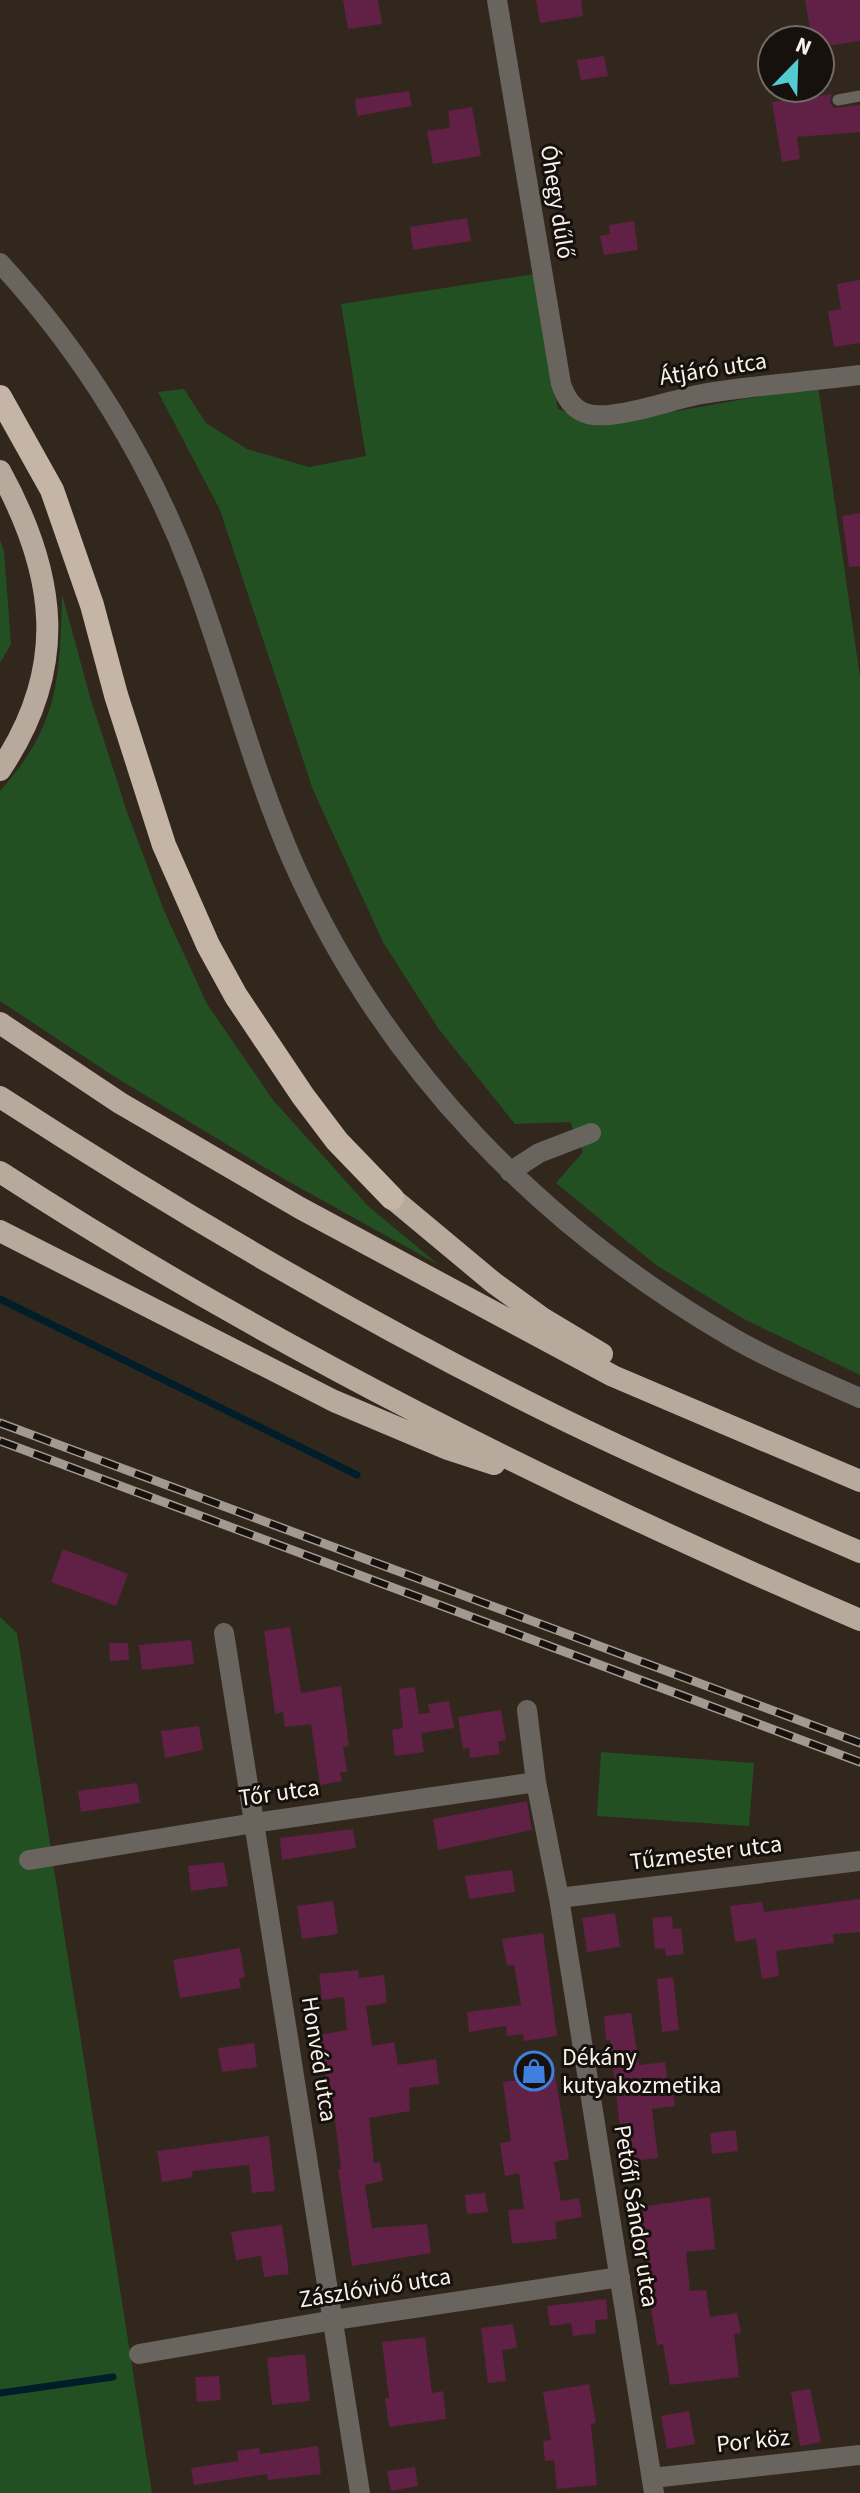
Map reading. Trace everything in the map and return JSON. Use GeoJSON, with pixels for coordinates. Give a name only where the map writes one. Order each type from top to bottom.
{"type":"FeatureCollection","features":[{"type":"Feature","properties":{"kind":"highway"},"geometry":{"type":"LineString","coordinates":[[0,397],[52,490],[92,605],[116,695],[164,845],[208,945],[253,1023],[303,1096],[337,1141],[392,1198],[457,1254],[542,1318],[728,1426]]}},
{"type":"Feature","properties":{"kind":"highway"},"geometry":{"type":"LineString","coordinates":[[0,471],[29,533],[45,586],[49,631],[35,707],[18,743],[0,770]]}},
{"type":"Feature","properties":{"kind":"highway"},"geometry":{"type":"LineString","coordinates":[[0,1023],[120,1103],[300,1208],[613,1376],[860,1481]]}},
{"type":"Feature","properties":{"kind":"highway"},"geometry":{"type":"LineString","coordinates":[[0,1097],[159,1197],[409,1338],[556,1416],[860,1552]]}},
{"type":"Feature","properties":{"kind":"highway"},"geometry":{"type":"LineString","coordinates":[[0,1172],[158,1272],[388,1398],[707,1554],[860,1620]]}},
{"type":"Feature","properties":{"kind":"highway"},"geometry":{"type":"LineString","coordinates":[[0,1231],[334,1401],[448,1449],[557,1483]]}},
{"type":"Feature","properties":{"kind":"street","name":"Óhegy dűlő"},"geometry":{"type":"LineString","coordinates":[[497,0],[561,384],[567,398],[577,409]]}},
{"type":"Feature","properties":{"kind":"street"},"geometry":{"type":"LineString","coordinates":[[0,263],[35,301],[77,356],[121,425],[192,572],[293,862],[366,996],[414,1063],[471,1134],[510,1172],[595,1244],[679,1305],[767,1357],[860,1398]]}},
{"type":"Feature","properties":{"kind":"street","name":"Átjáró utca"},"geometry":{"type":"LineString","coordinates":[[577,409],[591,415],[608,416],[702,394],[860,375]]}},
{"type":"Feature","properties":{"kind":"street"},"geometry":{"type":"LineString","coordinates":[[510,1172],[539,1153],[591,1133]]}},
{"type":"Feature","properties":{"kind":"street","name":"Honvéd utca"},"geometry":{"type":"LineString","coordinates":[[224,1633],[360,2493]]}},
{"type":"Feature","properties":{"kind":"street","name":"Petőfi Sándor utca"},"geometry":{"type":"LineString","coordinates":[[527,1710],[536,1782],[559,1898],[653,2485]]}},
{"type":"Feature","properties":{"kind":"street","name":"Tőr utca"},"geometry":{"type":"LineString","coordinates":[[29,1860],[536,1782]]}},
{"type":"Feature","properties":{"kind":"street","name":"Tűzmester utca"},"geometry":{"type":"LineString","coordinates":[[559,1898],[860,1861]]}},
{"type":"Feature","properties":{"kind":"street","name":"Zászlóvivő utca"},"geometry":{"type":"LineString","coordinates":[[139,2354],[334,2320],[620,2277]]}},
{"type":"Feature","properties":{"kind":"street","name":"Por köz"},"geometry":{"type":"LineString","coordinates":[[653,2485],[860,2455]]}},
{"type":"Feature","properties":{"kind":"lane"},"geometry":{"type":"LineString","coordinates":[[838,100],[860,96]]}},
{"type":"Feature","properties":{"kind":"green space"},"geometry":{"type":"Polygon","coordinates":[[[535,274],[558,409],[599,425],[818,386],[860,677],[860,1375],[744,1319],[656,1265],[556,1183],[583,1152],[570,1122],[515,1124],[438,1028],[383,942],[313,790],[220,510],[158,392],[184,389],[206,423],[247,449],[309,467],[366,456],[341,304],[535,274]]]}},
{"type":"Feature","properties":{"kind":"green space"},"geometry":{"type":"Polygon","coordinates":[[[0,540],[4,551],[11,644],[0,663],[0,540]]]}},
{"type":"Feature","properties":{"kind":"green space"},"geometry":{"type":"Polygon","coordinates":[[[62,594],[90,697],[127,812],[165,913],[207,1004],[273,1100],[368,1206],[439,1265],[284,1179],[115,1077],[0,1001],[0,791],[34,744],[52,700],[60,651],[62,594]]]}},
{"type":"Feature","properties":{"kind":"green space"},"geometry":{"type":"Polygon","coordinates":[[[0,1617],[17,1633],[152,2493],[0,2493],[0,1617]]]}},
{"type":"Feature","properties":{"kind":"green space"},"geometry":{"type":"Polygon","coordinates":[[[601,1752],[754,1763],[749,1826],[597,1816],[601,1752]]]}},
{"type":"Feature","properties":{"kind":"building"},"geometry":{"type":"Polygon","coordinates":[[[343,0],[378,0],[382,24],[348,29],[343,0]]]}},
{"type":"Feature","properties":{"kind":"building"},"geometry":{"type":"Polygon","coordinates":[[[536,0],[581,0],[583,16],[540,23],[536,0]]]}},
{"type":"Feature","properties":{"kind":"building"},"geometry":{"type":"Polygon","coordinates":[[[805,0],[860,0],[860,41],[836,45],[836,24],[809,24],[805,0]]]}},
{"type":"Feature","properties":{"kind":"building"},"geometry":{"type":"Polygon","coordinates":[[[604,56],[608,76],[581,80],[577,60],[604,56]]]}},
{"type":"Feature","properties":{"kind":"building"},"geometry":{"type":"Polygon","coordinates":[[[409,91],[412,106],[357,116],[355,99],[409,91]]]}},
{"type":"Feature","properties":{"kind":"building"},"geometry":{"type":"Polygon","coordinates":[[[772,104],[831,104],[834,108],[860,105],[860,132],[797,137],[800,159],[782,162],[772,104]]]}},
{"type":"Feature","properties":{"kind":"building"},"geometry":{"type":"Polygon","coordinates":[[[472,107],[481,156],[433,164],[427,131],[450,128],[448,111],[472,107]]]}},
{"type":"Feature","properties":{"kind":"building"},"geometry":{"type":"Polygon","coordinates":[[[467,218],[471,241],[413,250],[410,227],[467,218]]]}},
{"type":"Feature","properties":{"kind":"building"},"geometry":{"type":"Polygon","coordinates":[[[634,221],[638,250],[604,255],[600,236],[610,234],[609,225],[634,221]]]}},
{"type":"Feature","properties":{"kind":"building"},"geometry":{"type":"Polygon","coordinates":[[[860,280],[860,343],[834,347],[828,311],[841,309],[837,284],[860,280]]]}},
{"type":"Feature","properties":{"kind":"building"},"geometry":{"type":"Polygon","coordinates":[[[860,513],[860,566],[849,567],[842,516],[860,513]]]}},
{"type":"Feature","properties":{"kind":"building"},"geometry":{"type":"Polygon","coordinates":[[[63,1549],[128,1574],[116,1606],[51,1582],[63,1549]]]}},
{"type":"Feature","properties":{"kind":"building"},"geometry":{"type":"Polygon","coordinates":[[[290,1627],[301,1693],[341,1686],[349,1746],[343,1747],[347,1772],[340,1772],[342,1781],[320,1785],[311,1724],[285,1727],[283,1712],[275,1714],[264,1631],[290,1627]]]}},
{"type":"Feature","properties":{"kind":"building"},"geometry":{"type":"Polygon","coordinates":[[[191,1640],[194,1664],[142,1670],[139,1645],[191,1640]]]}},
{"type":"Feature","properties":{"kind":"building"},"geometry":{"type":"Polygon","coordinates":[[[109,1643],[128,1643],[129,1660],[110,1661],[109,1643]]]}},
{"type":"Feature","properties":{"kind":"building"},"geometry":{"type":"Polygon","coordinates":[[[415,1687],[419,1714],[430,1713],[428,1704],[449,1701],[454,1728],[421,1733],[424,1752],[395,1756],[392,1730],[403,1728],[399,1689],[415,1687]]]}},
{"type":"Feature","properties":{"kind":"building"},"geometry":{"type":"Polygon","coordinates":[[[501,1710],[506,1740],[498,1742],[500,1754],[470,1758],[469,1748],[463,1749],[458,1717],[501,1710]]]}},
{"type":"Feature","properties":{"kind":"building"},"geometry":{"type":"Polygon","coordinates":[[[199,1726],[203,1750],[165,1758],[161,1731],[199,1726]]]}},
{"type":"Feature","properties":{"kind":"building"},"geometry":{"type":"Polygon","coordinates":[[[137,1783],[140,1803],[81,1812],[78,1791],[137,1783]]]}},
{"type":"Feature","properties":{"kind":"building"},"geometry":{"type":"Polygon","coordinates":[[[527,1801],[532,1830],[438,1850],[433,1819],[527,1801]]]}},
{"type":"Feature","properties":{"kind":"building"},"geometry":{"type":"Polygon","coordinates":[[[353,1829],[356,1848],[282,1860],[280,1838],[353,1829]]]}},
{"type":"Feature","properties":{"kind":"building"},"geometry":{"type":"Polygon","coordinates":[[[224,1862],[228,1886],[191,1891],[188,1866],[224,1862]]]}},
{"type":"Feature","properties":{"kind":"building"},"geometry":{"type":"Polygon","coordinates":[[[512,1870],[515,1892],[469,1899],[465,1876],[512,1870]]]}},
{"type":"Feature","properties":{"kind":"building"},"geometry":{"type":"Polygon","coordinates":[[[860,1899],[860,1932],[833,1934],[834,1943],[776,1951],[779,1976],[762,1979],[756,1939],[735,1942],[730,1906],[762,1902],[764,1912],[860,1899]]]}},
{"type":"Feature","properties":{"kind":"building"},"geometry":{"type":"Polygon","coordinates":[[[333,1901],[338,1934],[302,1939],[297,1906],[333,1901]]]}},
{"type":"Feature","properties":{"kind":"building"},"geometry":{"type":"Polygon","coordinates":[[[615,1913],[620,1947],[587,1952],[582,1918],[615,1913]]]}},
{"type":"Feature","properties":{"kind":"building"},"geometry":{"type":"Polygon","coordinates":[[[672,1916],[673,1929],[681,1928],[684,1954],[666,1956],[665,1948],[655,1949],[652,1918],[672,1916]]]}},
{"type":"Feature","properties":{"kind":"building"},"geometry":{"type":"Polygon","coordinates":[[[543,1933],[557,2036],[524,2041],[523,2034],[507,2036],[506,2026],[469,2032],[467,2012],[521,2005],[514,1965],[507,1966],[502,1939],[543,1933]]]}},
{"type":"Feature","properties":{"kind":"building"},"geometry":{"type":"Polygon","coordinates":[[[240,1948],[245,1977],[239,1979],[241,1988],[180,1998],[173,1960],[240,1948]]]}},
{"type":"Feature","properties":{"kind":"building"},"geometry":{"type":"Polygon","coordinates":[[[358,1970],[359,1978],[384,1975],[387,2003],[366,2006],[372,2046],[394,2042],[398,2065],[436,2059],[439,2084],[409,2088],[410,2111],[369,2118],[374,2163],[380,2162],[383,2181],[365,2185],[372,2228],[427,2224],[431,2253],[352,2266],[338,2169],[341,2169],[331,2088],[328,2089],[318,2035],[347,2030],[344,1997],[322,2000],[319,1974],[358,1970]]]}},
{"type":"Feature","properties":{"kind":"building"},"geometry":{"type":"Polygon","coordinates":[[[673,1977],[679,2030],[662,2032],[657,1979],[673,1977]]]}},
{"type":"Feature","properties":{"kind":"building"},"geometry":{"type":"Polygon","coordinates":[[[631,2013],[639,2065],[665,2062],[675,2106],[652,2109],[658,2158],[624,2162],[610,2040],[606,2040],[604,2016],[631,2013]]]}},
{"type":"Feature","properties":{"kind":"building"},"geometry":{"type":"Polygon","coordinates":[[[254,2043],[257,2067],[222,2072],[218,2048],[254,2043]]]}},
{"type":"Feature","properties":{"kind":"building"},"geometry":{"type":"Polygon","coordinates":[[[555,2075],[569,2159],[554,2162],[561,2201],[579,2198],[582,2217],[555,2222],[557,2239],[512,2244],[508,2210],[524,2209],[519,2173],[505,2176],[500,2143],[511,2141],[503,2082],[555,2075]]]}},
{"type":"Feature","properties":{"kind":"building"},"geometry":{"type":"Polygon","coordinates":[[[736,2130],[738,2151],[712,2154],[710,2133],[736,2130]]]}},
{"type":"Feature","properties":{"kind":"building"},"geometry":{"type":"Polygon","coordinates":[[[269,2136],[275,2191],[252,2193],[249,2165],[192,2171],[193,2177],[162,2182],[157,2151],[269,2136]]]}},
{"type":"Feature","properties":{"kind":"building"},"geometry":{"type":"Polygon","coordinates":[[[485,2193],[488,2212],[467,2214],[465,2195],[485,2193]]]}},
{"type":"Feature","properties":{"kind":"building"},"geometry":{"type":"Polygon","coordinates":[[[710,2197],[715,2249],[686,2252],[690,2291],[706,2290],[710,2317],[737,2313],[741,2333],[734,2334],[739,2377],[670,2385],[663,2344],[657,2345],[640,2207],[710,2197]]]}},
{"type":"Feature","properties":{"kind":"building"},"geometry":{"type":"Polygon","coordinates":[[[282,2225],[289,2274],[264,2277],[261,2256],[236,2260],[231,2232],[282,2225]]]}},
{"type":"Feature","properties":{"kind":"building"},"geometry":{"type":"Polygon","coordinates":[[[606,2299],[608,2319],[595,2320],[596,2333],[573,2336],[571,2323],[550,2326],[547,2306],[606,2299]]]}},
{"type":"Feature","properties":{"kind":"building"},"geometry":{"type":"Polygon","coordinates":[[[513,2324],[517,2348],[502,2350],[506,2381],[488,2383],[481,2328],[513,2324]]]}},
{"type":"Feature","properties":{"kind":"building"},"geometry":{"type":"Polygon","coordinates":[[[425,2337],[432,2393],[443,2391],[446,2419],[389,2427],[382,2342],[425,2337]]]}},
{"type":"Feature","properties":{"kind":"building"},"geometry":{"type":"Polygon","coordinates":[[[305,2354],[310,2401],[272,2405],[267,2358],[305,2354]]]}},
{"type":"Feature","properties":{"kind":"building"},"geometry":{"type":"Polygon","coordinates":[[[219,2376],[221,2400],[197,2402],[195,2377],[219,2376]]]}},
{"type":"Feature","properties":{"kind":"building"},"geometry":{"type":"Polygon","coordinates":[[[589,2384],[596,2423],[591,2424],[597,2485],[557,2489],[554,2460],[545,2461],[543,2441],[551,2440],[543,2392],[589,2384]]]}},
{"type":"Feature","properties":{"kind":"building"},"geometry":{"type":"Polygon","coordinates":[[[810,2389],[821,2442],[800,2446],[791,2392],[810,2389]]]}},
{"type":"Feature","properties":{"kind":"building"},"geometry":{"type":"Polygon","coordinates":[[[689,2411],[695,2444],[667,2449],[661,2416],[689,2411]]]}},
{"type":"Feature","properties":{"kind":"building"},"geometry":{"type":"Polygon","coordinates":[[[318,2446],[321,2474],[268,2480],[267,2474],[194,2485],[191,2468],[238,2461],[237,2451],[259,2448],[260,2454],[318,2446]]]}},
{"type":"Feature","properties":{"kind":"building"},"geometry":{"type":"Polygon","coordinates":[[[415,2467],[418,2486],[391,2491],[387,2471],[415,2467]]]}},
{"type":"Feature","properties":{"kind":"waterway"},"geometry":{"type":"LineString","coordinates":[[0,1299],[357,1475]]}},
{"type":"Feature","properties":{"kind":"waterway"},"geometry":{"type":"LineString","coordinates":[[0,2393],[113,2377]]}},
{"type":"Feature","properties":{"kind":"railway"},"geometry":{"type":"LineString","coordinates":[[0,1423],[860,1743]]}},
{"type":"Feature","properties":{"kind":"railway"},"geometry":{"type":"LineString","coordinates":[[0,1441],[860,1762]]}},
{"type":"Feature","properties":{"kind":"place","name":"Dékány kutyakozmetika"},"geometry":{"type":"Point","coordinates":[534,2071]}}]}
